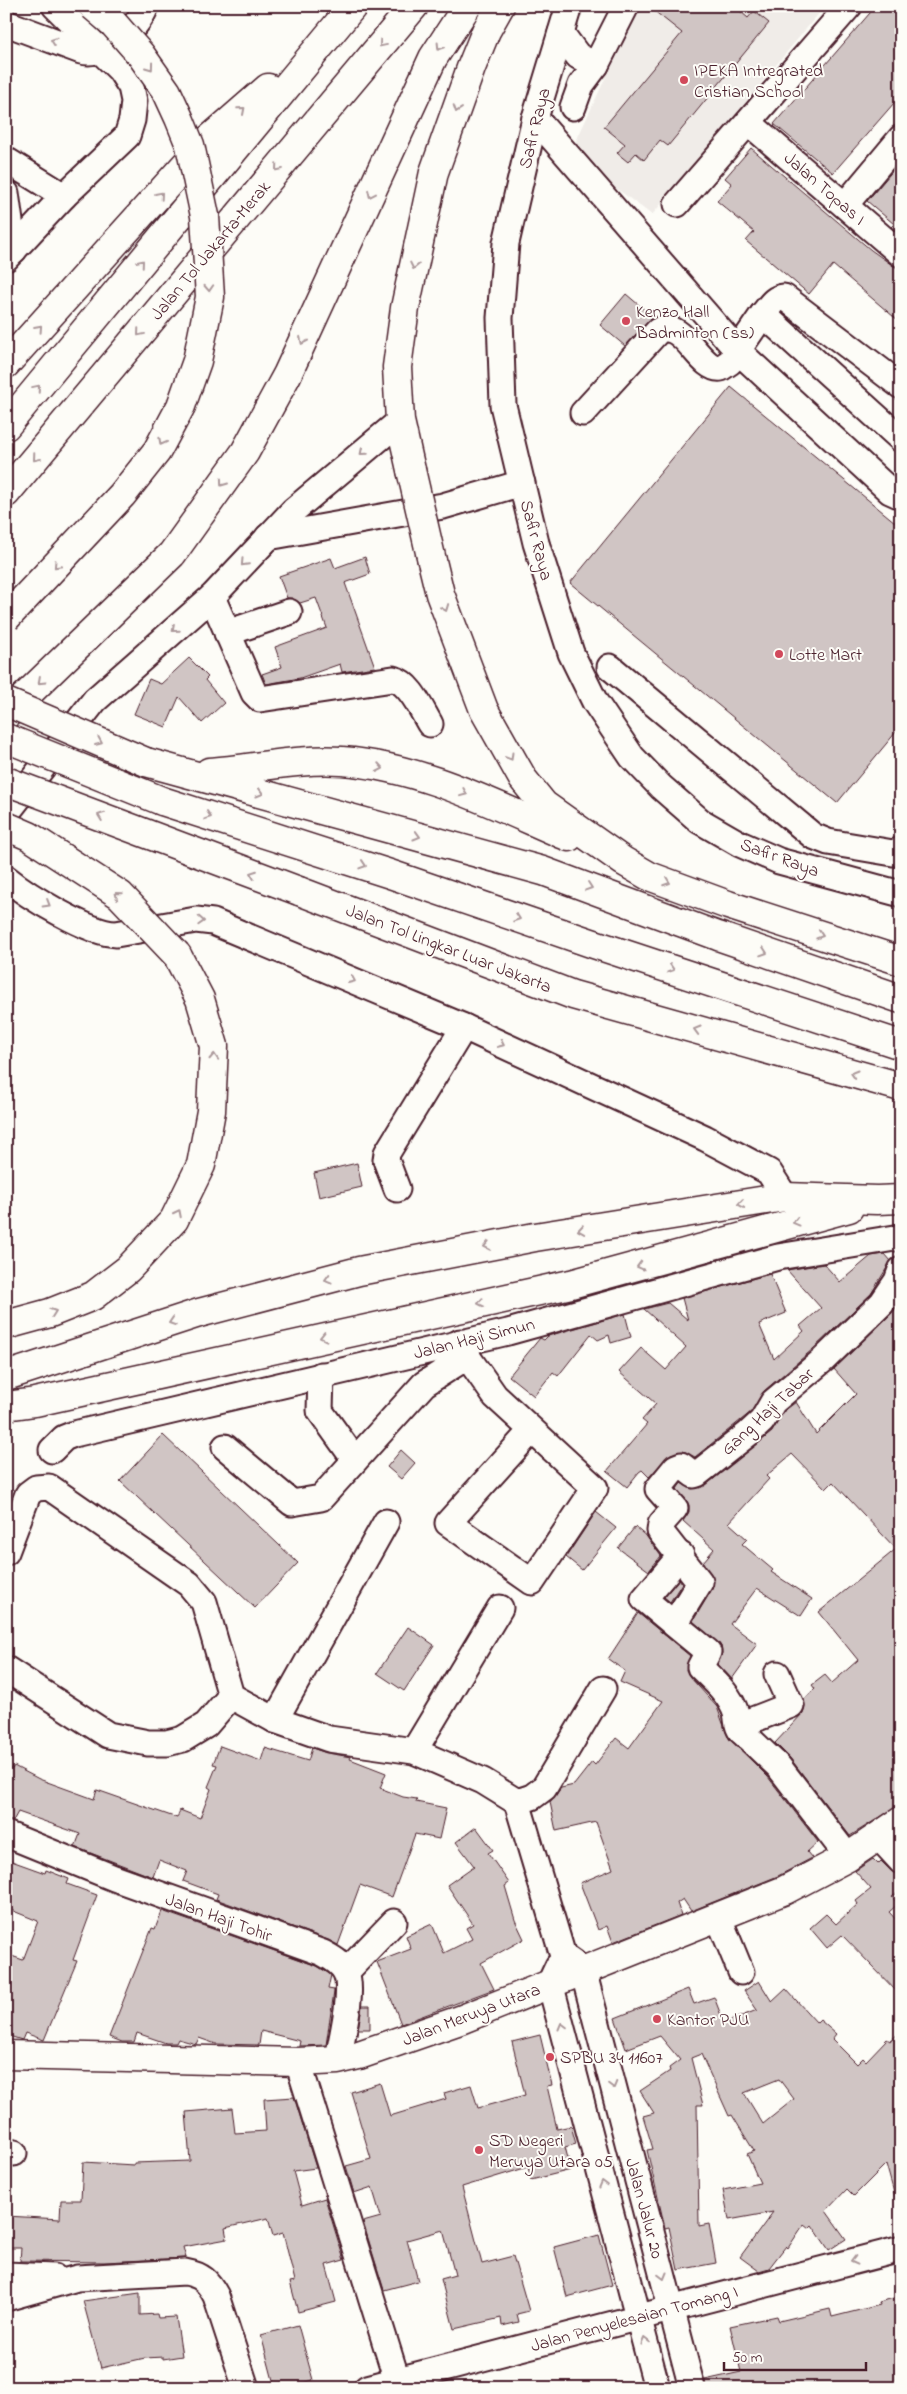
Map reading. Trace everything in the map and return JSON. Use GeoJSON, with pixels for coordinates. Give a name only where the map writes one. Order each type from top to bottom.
{"type":"FeatureCollection","features":[{"type":"Feature","properties":{"kind":"main road"},"geometry":{"type":"LineString","coordinates":[[6,618],[122,495],[157,451],[181,406],[197,361],[210,296],[205,216],[190,145],[167,92],[141,55],[113,23],[93,6]]}},
{"type":"Feature","properties":{"kind":"main road"},"geometry":{"type":"LineString","coordinates":[[6,426],[353,6]]}},
{"type":"Feature","properties":{"kind":"main road","name":"Jalan Tol Jakarta–Merak"},"geometry":{"type":"LineString","coordinates":[[6,493],[414,6]]}},
{"type":"Feature","properties":{"kind":"main road"},"geometry":{"type":"LineString","coordinates":[[6,715],[172,554],[245,452],[287,375],[433,58],[467,6]]}},
{"type":"Feature","properties":{"kind":"main road"},"geometry":{"type":"LineString","coordinates":[[500,6],[486,31],[471,68],[434,172],[405,308],[397,367],[400,421],[440,594],[484,710],[523,779],[544,805],[559,818],[623,861],[649,876],[728,905],[901,961]]}},
{"type":"Feature","properties":{"kind":"main road"},"geometry":{"type":"LineString","coordinates":[[6,364],[206,142],[332,31]]}},
{"type":"Feature","properties":{"kind":"main road"},"geometry":{"type":"LineString","coordinates":[[6,702],[146,762],[543,871],[718,936],[901,999]]}},
{"type":"Feature","properties":{"kind":"main road"},"geometry":{"type":"LineString","coordinates":[[6,738],[162,801],[390,874],[594,944],[901,1044]]}},
{"type":"Feature","properties":{"kind":"main road"},"geometry":{"type":"LineString","coordinates":[[189,773],[282,764],[342,761],[419,774],[623,861]]}},
{"type":"Feature","properties":{"kind":"main road","name":"Jalan Tol Lingkar Luar Jakarta"},"geometry":{"type":"LineString","coordinates":[[6,781],[573,995],[901,1087]]}},
{"type":"Feature","properties":{"kind":"main road"},"geometry":{"type":"LineString","coordinates":[[6,826],[29,836],[120,895],[177,955],[200,999],[214,1046],[211,1111],[201,1165],[174,1220],[128,1269],[93,1296],[50,1313],[6,1325]]}},
{"type":"Feature","properties":{"kind":"main road"},"geometry":{"type":"LineString","coordinates":[[6,1376],[199,1313],[358,1271],[535,1237],[784,1197],[889,1200]]}},
{"type":"Feature","properties":{"kind":"main road"},"geometry":{"type":"LineString","coordinates":[[6,1406],[35,1402],[571,1284],[889,1200]]}},
{"type":"Feature","properties":{"kind":"main road","name":"Jalan Meruya Utara"},"geometry":{"type":"LineString","coordinates":[[6,2055],[298,2062],[338,2060],[359,2055],[460,2020],[549,1984],[573,1963],[718,1916],[785,1890],[848,1857],[901,1821]]}},
{"type":"Feature","properties":{"kind":"street"},"geometry":{"type":"LineString","coordinates":[[10,254],[64,196],[127,136],[132,120],[134,101],[131,87],[120,70],[55,6]]}},
{"type":"Feature","properties":{"kind":"street"},"geometry":{"type":"LineString","coordinates":[[6,23],[81,51],[100,50],[112,44],[132,27],[141,18],[146,6]]}},
{"type":"Feature","properties":{"kind":"street","name":"Safir Raya"},"geometry":{"type":"LineString","coordinates":[[569,6],[535,118],[506,243],[500,318],[503,406],[536,543],[571,653],[595,702],[632,757],[660,787],[700,821],[740,844],[779,861],[901,894]]}},
{"type":"Feature","properties":{"kind":"street"},"geometry":{"type":"LineString","coordinates":[[557,45],[567,78],[577,96],[596,65],[626,6]]}},
{"type":"Feature","properties":{"kind":"street"},"geometry":{"type":"LineString","coordinates":[[677,204],[849,6]]}},
{"type":"Feature","properties":{"kind":"street"},"geometry":{"type":"LineString","coordinates":[[557,45],[596,65]]}},
{"type":"Feature","properties":{"kind":"street"},"geometry":{"type":"LineString","coordinates":[[535,118],[737,350],[890,491],[901,496]]}},
{"type":"Feature","properties":{"kind":"street","name":"Jalan Topas I"},"geometry":{"type":"LineString","coordinates":[[749,123],[901,254]]}},
{"type":"Feature","properties":{"kind":"street"},"geometry":{"type":"LineString","coordinates":[[845,205],[901,138]]}},
{"type":"Feature","properties":{"kind":"street"},"geometry":{"type":"LineString","coordinates":[[6,160],[64,196]]}},
{"type":"Feature","properties":{"kind":"street"},"geometry":{"type":"LineString","coordinates":[[6,193],[10,254]]}},
{"type":"Feature","properties":{"kind":"street"},"geometry":{"type":"LineString","coordinates":[[582,413],[662,329],[680,334],[716,369],[726,366],[773,301],[784,297],[901,386]]}},
{"type":"Feature","properties":{"kind":"street"},"geometry":{"type":"LineString","coordinates":[[764,314],[901,439]]}},
{"type":"Feature","properties":{"kind":"street"},"geometry":{"type":"LineString","coordinates":[[6,814],[95,700],[212,597],[294,510],[400,421]]}},
{"type":"Feature","properties":{"kind":"street"},"geometry":{"type":"LineString","coordinates":[[268,537],[443,506],[522,484]]}},
{"type":"Feature","properties":{"kind":"street"},"geometry":{"type":"LineString","coordinates":[[212,597],[254,693],[260,700],[393,679],[400,681],[410,692],[430,724]]}},
{"type":"Feature","properties":{"kind":"street"},"geometry":{"type":"LineString","coordinates":[[227,633],[289,612]]}},
{"type":"Feature","properties":{"kind":"street"},"geometry":{"type":"LineString","coordinates":[[610,667],[813,836],[828,842],[893,853],[901,850]]}},
{"type":"Feature","properties":{"kind":"street"},"geometry":{"type":"LineString","coordinates":[[6,878],[61,913],[107,934],[196,920],[213,922],[464,1027],[705,1138],[769,1172],[784,1197]]}},
{"type":"Feature","properties":{"kind":"street"},"geometry":{"type":"LineString","coordinates":[[397,1189],[386,1160],[387,1153],[464,1027]]}},
{"type":"Feature","properties":{"kind":"street","name":"Jalan Haji Simun"},"geometry":{"type":"LineString","coordinates":[[52,1450],[64,1438],[74,1434],[320,1375],[464,1349],[508,1332],[778,1257],[898,1244]]}},
{"type":"Feature","properties":{"kind":"street","name":"Gang Haji Tabar"},"geometry":{"type":"LineString","coordinates":[[674,1624],[700,1582],[660,1530],[661,1524],[675,1508],[659,1492],[659,1486],[677,1466],[681,1465],[697,1474],[749,1433],[762,1421],[773,1402],[822,1360],[882,1303],[898,1281],[901,1270]]}},
{"type":"Feature","properties":{"kind":"street"},"geometry":{"type":"LineString","coordinates":[[225,1447],[292,1503],[321,1498],[424,1384],[464,1349],[495,1396],[532,1430],[595,1488],[532,1582],[448,1523],[532,1430]]}},
{"type":"Feature","properties":{"kind":"street"},"geometry":{"type":"LineString","coordinates":[[320,1375],[320,1411],[355,1460]]}},
{"type":"Feature","properties":{"kind":"street"},"geometry":{"type":"LineString","coordinates":[[6,1552],[28,1494],[36,1488],[49,1487],[189,1584],[198,1594],[204,1602],[231,1696],[275,1720],[329,1739],[404,1753],[483,1781],[517,1802],[532,1797],[544,1788],[602,1689]]}},
{"type":"Feature","properties":{"kind":"street"},"geometry":{"type":"LineString","coordinates":[[275,1720],[386,1522]]}},
{"type":"Feature","properties":{"kind":"street"},"geometry":{"type":"LineString","coordinates":[[681,1555],[644,1599],[708,1652],[697,1668],[720,1686],[736,1712],[737,1726],[779,1767],[848,1857]]}},
{"type":"Feature","properties":{"kind":"street"},"geometry":{"type":"LineString","coordinates":[[404,1753],[500,1608]]}},
{"type":"Feature","properties":{"kind":"street"},"geometry":{"type":"LineString","coordinates":[[6,1669],[108,1735],[148,1743],[167,1743],[183,1739],[206,1725],[231,1696]]}},
{"type":"Feature","properties":{"kind":"street"},"geometry":{"type":"LineString","coordinates":[[741,1731],[745,1723],[790,1705],[777,1674]]}},
{"type":"Feature","properties":{"kind":"street","name":"Jalan Jalur 20"},"geometry":{"type":"LineString","coordinates":[[404,1753],[418,1757],[491,1789],[505,1804],[548,1953],[549,1984],[657,2388]]}},
{"type":"Feature","properties":{"kind":"street","name":"Jalan Jalur 20"},"geometry":{"type":"LineString","coordinates":[[517,1802],[573,1963],[692,2388]]}},
{"type":"Feature","properties":{"kind":"street","name":"Jalan Haji Tohir"},"geometry":{"type":"LineString","coordinates":[[6,1834],[114,1878],[323,1954],[337,1961],[346,1972]]}},
{"type":"Feature","properties":{"kind":"street"},"geometry":{"type":"LineString","coordinates":[[879,1837],[901,1861]]}},
{"type":"Feature","properties":{"kind":"street"},"geometry":{"type":"LineString","coordinates":[[718,1916],[741,1972]]}},
{"type":"Feature","properties":{"kind":"street"},"geometry":{"type":"LineString","coordinates":[[338,2060],[348,1996],[346,1972],[394,1922]]}},
{"type":"Feature","properties":{"kind":"street"},"geometry":{"type":"LineString","coordinates":[[298,2062],[397,2380]]}},
{"type":"Feature","properties":{"kind":"street","name":"Jalan Penyelesaian Tomang I"},"geometry":{"type":"LineString","coordinates":[[367,2388],[901,2249]]}},
{"type":"Feature","properties":{"kind":"street"},"geometry":{"type":"LineString","coordinates":[[6,2275],[77,2278],[185,2272],[200,2275],[210,2283],[216,2296],[246,2388]]}},
{"type":"Feature","properties":{"kind":"street"},"geometry":{"type":"LineString","coordinates":[[6,2298],[77,2278]]}},
{"type":"Feature","properties":{"kind":"shaded area","name":"IPEKA Intregrated Cristian School"},"geometry":{"type":"Polygon","coordinates":[[[639,6],[825,6],[652,215],[570,154],[639,6]]]}},
{"type":"Feature","properties":{"kind":"building"},"geometry":{"type":"Polygon","coordinates":[[[648,6],[734,6],[748,18],[754,11],[769,23],[668,146],[660,140],[644,160],[636,153],[628,162],[617,153],[625,144],[604,127],[682,33],[648,6]]]}},
{"type":"Feature","properties":{"kind":"building"},"geometry":{"type":"Polygon","coordinates":[[[876,6],[901,6],[901,95],[833,173],[774,124],[876,6]]]}},
{"type":"Feature","properties":{"kind":"building"},"geometry":{"type":"Polygon","coordinates":[[[751,148],[871,250],[892,265],[901,268],[901,323],[833,265],[809,294],[746,241],[754,232],[717,201],[732,184],[725,178],[751,148]]]}},
{"type":"Feature","properties":{"kind":"building"},"geometry":{"type":"Polygon","coordinates":[[[901,161],[901,235],[891,227],[894,224],[867,201],[901,161]]]}},
{"type":"Feature","properties":{"kind":"building","name":"Kenzo Hall Badminton (ss)"},"geometry":{"type":"Polygon","coordinates":[[[626,294],[653,317],[625,346],[600,325],[626,294]]]}},
{"type":"Feature","properties":{"kind":"building","name":"Lotte Mart"},"geometry":{"type":"Polygon","coordinates":[[[731,387],[901,527],[901,726],[837,803],[570,583],[731,387]]]}},
{"type":"Feature","properties":{"kind":"building"},"geometry":{"type":"Polygon","coordinates":[[[365,557],[370,574],[345,583],[375,667],[342,672],[340,664],[300,678],[266,684],[262,674],[282,667],[275,647],[327,628],[316,598],[300,603],[292,598],[287,598],[279,576],[331,558],[335,568],[365,557]]]}},
{"type":"Feature","properties":{"kind":"building"},"geometry":{"type":"Polygon","coordinates":[[[189,658],[208,677],[205,680],[224,703],[202,723],[179,697],[166,727],[134,714],[149,679],[161,684],[189,658]]]}},
{"type":"Feature","properties":{"kind":"building"},"geometry":{"type":"Polygon","coordinates":[[[357,1163],[362,1187],[319,1197],[314,1173],[357,1163]]]}},
{"type":"Feature","properties":{"kind":"building"},"geometry":{"type":"Polygon","coordinates":[[[885,1254],[891,1261],[871,1294],[813,1349],[764,1391],[751,1412],[695,1457],[683,1451],[671,1454],[649,1477],[642,1470],[627,1487],[607,1471],[647,1424],[642,1420],[656,1404],[619,1372],[641,1348],[666,1370],[686,1347],[644,1309],[668,1303],[688,1320],[682,1298],[770,1274],[786,1313],[759,1324],[774,1359],[804,1331],[800,1326],[821,1308],[787,1270],[824,1264],[840,1282],[871,1256],[885,1254]]]}},
{"type":"Feature","properties":{"kind":"building"},"geometry":{"type":"Polygon","coordinates":[[[901,1301],[901,1804],[850,1836],[790,1758],[775,1743],[803,1713],[804,1699],[815,1689],[812,1685],[825,1675],[832,1683],[858,1660],[819,1612],[896,1549],[833,1482],[826,1489],[792,1454],[766,1476],[769,1479],[729,1523],[747,1539],[742,1544],[773,1570],[771,1572],[812,1599],[801,1616],[757,1588],[730,1624],[757,1644],[732,1679],[718,1664],[722,1653],[721,1646],[693,1621],[712,1589],[714,1581],[703,1562],[714,1549],[683,1521],[689,1512],[689,1505],[677,1489],[681,1483],[692,1489],[706,1485],[772,1432],[784,1411],[796,1402],[816,1434],[856,1394],[834,1369],[892,1313],[901,1301]]]}},
{"type":"Feature","properties":{"kind":"building"},"geometry":{"type":"Polygon","coordinates":[[[625,1314],[631,1337],[611,1343],[609,1335],[598,1340],[591,1334],[558,1376],[553,1372],[534,1396],[509,1376],[540,1338],[544,1340],[548,1336],[625,1314]]]}},
{"type":"Feature","properties":{"kind":"building"},"geometry":{"type":"Polygon","coordinates":[[[163,1435],[298,1563],[255,1608],[120,1481],[163,1435]]]}},
{"type":"Feature","properties":{"kind":"building"},"geometry":{"type":"Polygon","coordinates":[[[401,1450],[415,1463],[401,1479],[387,1467],[401,1450]]]}},
{"type":"Feature","properties":{"kind":"building"},"geometry":{"type":"Polygon","coordinates":[[[596,1512],[616,1528],[582,1570],[566,1557],[596,1512]]]}},
{"type":"Feature","properties":{"kind":"building"},"geometry":{"type":"Polygon","coordinates":[[[635,1527],[647,1537],[661,1556],[649,1571],[618,1548],[635,1527]]]}},
{"type":"Feature","properties":{"kind":"building"},"geometry":{"type":"Polygon","coordinates":[[[679,1579],[682,1583],[670,1602],[664,1597],[679,1579]]]}},
{"type":"Feature","properties":{"kind":"building"},"geometry":{"type":"Polygon","coordinates":[[[638,1613],[690,1656],[686,1670],[717,1707],[728,1737],[768,1777],[818,1842],[807,1852],[812,1858],[778,1876],[691,1911],[683,1899],[677,1903],[681,1915],[613,1942],[607,1926],[598,1930],[580,1883],[613,1869],[596,1822],[556,1831],[550,1802],[561,1788],[574,1785],[592,1762],[595,1765],[616,1738],[629,1748],[663,1701],[620,1682],[625,1671],[608,1659],[638,1613]]]}},
{"type":"Feature","properties":{"kind":"building"},"geometry":{"type":"Polygon","coordinates":[[[408,1627],[434,1645],[404,1691],[377,1673],[408,1627]]]}},
{"type":"Feature","properties":{"kind":"building"},"geometry":{"type":"Polygon","coordinates":[[[220,1746],[261,1761],[265,1748],[308,1761],[312,1748],[351,1757],[350,1759],[386,1773],[380,1788],[403,1797],[417,1799],[416,1802],[446,1808],[439,1839],[415,1834],[392,1897],[360,1885],[338,1945],[216,1899],[218,1894],[183,1881],[187,1871],[159,1860],[153,1877],[75,1847],[80,1834],[18,1812],[13,1821],[6,1820],[6,1766],[12,1769],[14,1766],[39,1779],[94,1799],[97,1790],[177,1818],[180,1810],[200,1818],[211,1789],[208,1787],[217,1765],[213,1764],[220,1746]]]}},
{"type":"Feature","properties":{"kind":"building"},"geometry":{"type":"Polygon","coordinates":[[[476,1827],[493,1850],[488,1853],[509,1883],[505,1886],[515,1920],[524,1939],[481,1963],[494,1989],[401,2024],[377,1962],[411,1949],[406,1936],[432,1924],[444,1953],[472,1939],[466,1928],[473,1924],[447,1885],[474,1866],[456,1842],[476,1827]]]}},
{"type":"Feature","properties":{"kind":"building"},"geometry":{"type":"Polygon","coordinates":[[[6,1859],[45,1873],[46,1870],[69,1879],[67,1884],[97,1895],[73,1960],[77,1961],[44,2040],[25,2033],[22,2040],[6,2035],[6,1954],[23,1960],[38,1921],[6,1908],[6,1859]]]}},
{"type":"Feature","properties":{"kind":"building"},"geometry":{"type":"Polygon","coordinates":[[[873,1859],[878,1864],[881,1861],[891,1871],[901,1875],[901,1890],[892,1897],[898,1904],[889,1912],[901,1925],[901,1996],[842,1935],[827,1948],[810,1928],[826,1914],[836,1924],[858,1904],[856,1901],[871,1889],[855,1871],[873,1859]]]}},
{"type":"Feature","properties":{"kind":"building"},"geometry":{"type":"Polygon","coordinates":[[[162,1911],[317,1966],[331,1975],[328,1989],[334,1990],[334,1992],[326,2045],[299,2046],[300,2041],[261,2031],[259,2045],[216,2044],[199,2038],[196,2044],[178,2039],[176,2043],[166,2043],[137,2033],[134,2042],[122,2042],[109,2037],[152,1928],[155,1929],[162,1911]]]}},
{"type":"Feature","properties":{"kind":"building"},"geometry":{"type":"Polygon","coordinates":[[[759,1981],[772,2002],[786,1989],[817,2023],[820,2020],[836,2034],[832,2039],[857,2064],[863,2058],[866,2061],[887,2039],[890,2041],[901,2031],[901,2200],[896,2200],[886,2164],[854,2196],[847,2189],[826,2211],[846,2239],[829,2250],[812,2225],[809,2228],[804,2224],[788,2248],[786,2246],[769,2268],[759,2271],[740,2257],[773,2212],[729,2220],[723,2190],[760,2183],[747,2154],[754,2151],[732,2115],[729,2116],[701,2054],[691,2058],[703,2105],[697,2105],[699,2226],[709,2224],[716,2263],[678,2270],[669,2227],[665,2228],[647,2150],[653,2149],[643,2116],[654,2113],[640,2091],[670,2071],[669,2068],[680,2060],[660,2036],[626,2049],[615,2018],[688,1989],[694,2004],[714,1997],[724,2023],[757,2010],[744,1991],[759,1981]],[[779,2079],[744,2093],[763,2124],[794,2099],[779,2079]]]}},
{"type":"Feature","properties":{"kind":"building"},"geometry":{"type":"Polygon","coordinates":[[[362,2006],[370,2006],[370,2029],[358,2029],[362,2006]]]}},
{"type":"Feature","properties":{"kind":"building"},"geometry":{"type":"Polygon","coordinates":[[[540,2035],[552,2085],[547,2086],[557,2129],[571,2126],[576,2144],[565,2147],[571,2170],[531,2180],[528,2167],[462,2187],[482,2264],[513,2256],[529,2311],[517,2314],[519,2322],[502,2326],[501,2318],[454,2329],[441,2279],[455,2275],[443,2230],[407,2240],[418,2281],[384,2290],[363,2222],[381,2217],[372,2187],[354,2193],[346,2166],[371,2159],[351,2092],[380,2083],[390,2116],[446,2099],[444,2093],[471,2085],[478,2108],[525,2095],[512,2042],[540,2035]]]}},
{"type":"Feature","properties":{"kind":"building"},"geometry":{"type":"Polygon","coordinates":[[[294,2097],[316,2168],[293,2171],[302,2205],[325,2198],[344,2260],[326,2265],[336,2302],[298,2312],[290,2282],[295,2281],[283,2233],[273,2236],[268,2218],[225,2228],[227,2239],[183,2247],[186,2258],[104,2262],[20,2261],[21,2248],[6,2248],[6,2216],[60,2219],[61,2200],[81,2200],[83,2162],[134,2165],[134,2163],[190,2161],[186,2112],[232,2108],[235,2133],[266,2131],[264,2099],[294,2097]]]}},
{"type":"Feature","properties":{"kind":"building"},"geometry":{"type":"Polygon","coordinates":[[[599,2235],[612,2285],[567,2297],[554,2247],[599,2235]]]}},
{"type":"Feature","properties":{"kind":"building"},"geometry":{"type":"Polygon","coordinates":[[[140,2293],[140,2315],[157,2314],[158,2318],[176,2317],[182,2356],[163,2359],[163,2357],[145,2358],[101,2368],[83,2301],[140,2293]]]}},
{"type":"Feature","properties":{"kind":"building"},"geometry":{"type":"Polygon","coordinates":[[[901,2296],[901,2382],[881,2388],[706,2388],[705,2380],[741,2372],[730,2326],[777,2316],[779,2321],[830,2309],[832,2317],[880,2305],[879,2302],[901,2296]]]}},
{"type":"Feature","properties":{"kind":"building"},"geometry":{"type":"Polygon","coordinates":[[[298,2325],[313,2380],[287,2388],[275,2388],[261,2335],[298,2325]]]}},
{"type":"Feature","properties":{"kind":"place","name":"IPEKA Intregrated Cristian School"},"geometry":{"type":"Point","coordinates":[684,80]}},
{"type":"Feature","properties":{"kind":"place","name":"Kenzo Hall Badminton (ss)"},"geometry":{"type":"Point","coordinates":[626,321]}},
{"type":"Feature","properties":{"kind":"place","name":"Lotte Mart"},"geometry":{"type":"Point","coordinates":[779,654]}},
{"type":"Feature","properties":{"kind":"place","name":"Kantor PJU"},"geometry":{"type":"Point","coordinates":[657,2019]}},
{"type":"Feature","properties":{"kind":"place","name":"SPBU 34 11607"},"geometry":{"type":"Point","coordinates":[550,2057]}},
{"type":"Feature","properties":{"kind":"place","name":"SD Negeri Meruya Utara 05"},"geometry":{"type":"Point","coordinates":[479,2150]}}]}
